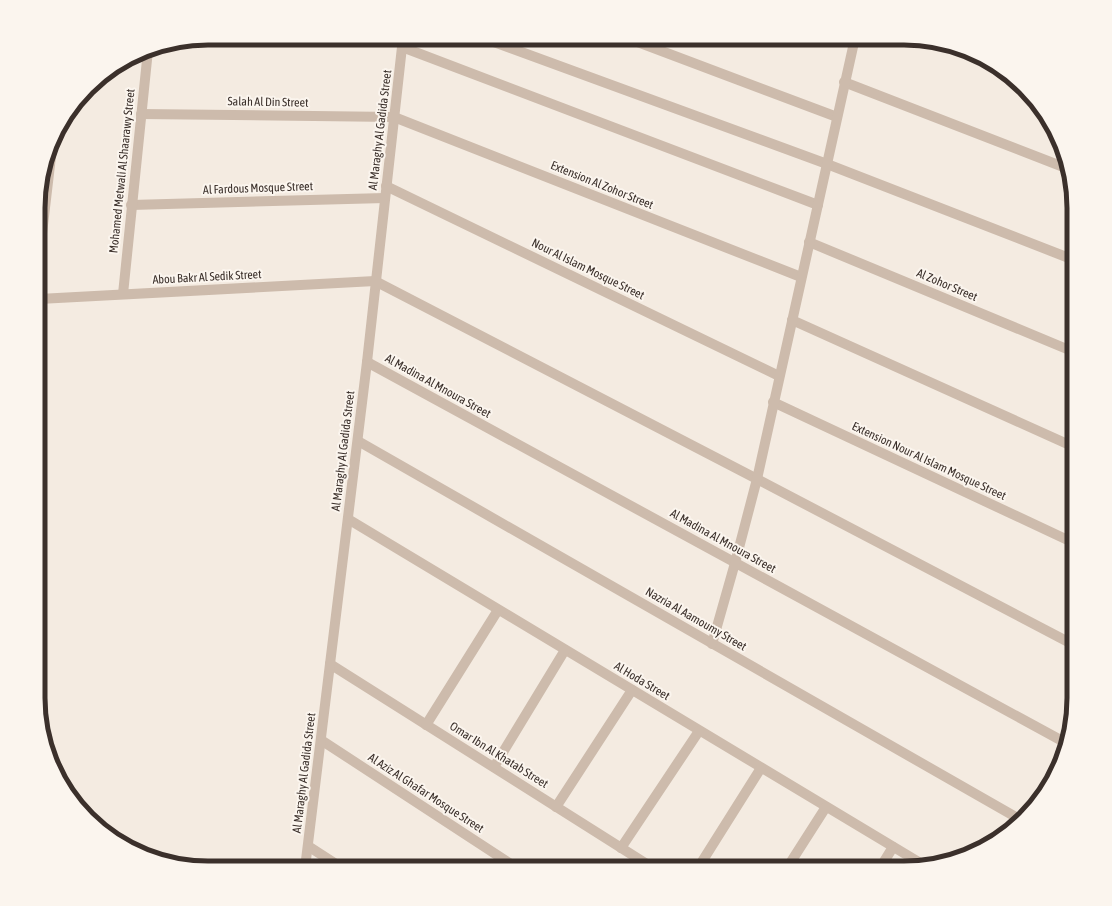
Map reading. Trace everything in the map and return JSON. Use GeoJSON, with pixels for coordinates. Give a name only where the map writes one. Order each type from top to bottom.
{"type":"FeatureCollection","features":[{"type":"Feature","properties":{"kind":"street","name":"Al Maraghy Al Gadida Street"},"geometry":{"type":"LineString","coordinates":[[306,861],[358,441],[403,45]]}},
{"type":"Feature","properties":{"kind":"street"},"geometry":{"type":"LineString","coordinates":[[411,45],[818,205]]}},
{"type":"Feature","properties":{"kind":"street"},"geometry":{"type":"LineString","coordinates":[[502,45],[827,164],[1067,257]]}},
{"type":"Feature","properties":{"kind":"street"},"geometry":{"type":"LineString","coordinates":[[646,45],[837,116]]}},
{"type":"Feature","properties":{"kind":"street"},"geometry":{"type":"LineString","coordinates":[[712,644],[757,479],[853,45]]}},
{"type":"Feature","properties":{"kind":"street","name":"Mohamed Metwali Al Shaarawy Street"},"geometry":{"type":"LineString","coordinates":[[123,294],[147,57]]}},
{"type":"Feature","properties":{"kind":"street"},"geometry":{"type":"LineString","coordinates":[[844,82],[1061,166]]}},
{"type":"Feature","properties":{"kind":"street","name":"Salah Al Din Street"},"geometry":{"type":"LineString","coordinates":[[141,114],[394,116]]}},
{"type":"Feature","properties":{"kind":"street","name":"Extension Al Zohor Street"},"geometry":{"type":"LineString","coordinates":[[394,116],[801,278]]}},
{"type":"Feature","properties":{"kind":"street"},"geometry":{"type":"LineString","coordinates":[[45,208],[49,172]]}},
{"type":"Feature","properties":{"kind":"street","name":"Nour Al Islam Mosque Street"},"geometry":{"type":"LineString","coordinates":[[386,186],[779,376]]}},
{"type":"Feature","properties":{"kind":"street","name":"Al Fardous Mosque Street"},"geometry":{"type":"LineString","coordinates":[[132,205],[385,198]]}},
{"type":"Feature","properties":{"kind":"street","name":"Al Zohor Street"},"geometry":{"type":"LineString","coordinates":[[809,242],[1067,349]]}},
{"type":"Feature","properties":{"kind":"street"},"geometry":{"type":"LineString","coordinates":[[376,281],[1067,641]]}},
{"type":"Feature","properties":{"kind":"street","name":"Abou Bakr Al Sedik Street"},"geometry":{"type":"LineString","coordinates":[[45,299],[376,281]]}},
{"type":"Feature","properties":{"kind":"street"},"geometry":{"type":"LineString","coordinates":[[792,320],[1067,444]]}},
{"type":"Feature","properties":{"kind":"street","name":"Al Madina Al Mnoura Street"},"geometry":{"type":"LineString","coordinates":[[367,362],[1061,741]]}},
{"type":"Feature","properties":{"kind":"street","name":"Extension Nour Al Islam Mosque Street"},"geometry":{"type":"LineString","coordinates":[[774,402],[1067,540]]}},
{"type":"Feature","properties":{"kind":"street","name":"Nazria Al Aamoumy Street"},"geometry":{"type":"LineString","coordinates":[[358,441],[1015,817]]}},
{"type":"Feature","properties":{"kind":"street","name":"Al Hoda Street"},"geometry":{"type":"LineString","coordinates":[[348,519],[916,861]]}},
{"type":"Feature","properties":{"kind":"street"},"geometry":{"type":"LineString","coordinates":[[426,725],[498,610]]}},
{"type":"Feature","properties":{"kind":"street"},"geometry":{"type":"LineString","coordinates":[[494,767],[565,650]]}},
{"type":"Feature","properties":{"kind":"street","name":"Omar Ibn Al Khatab Street"},"geometry":{"type":"LineString","coordinates":[[330,664],[642,861]]}},
{"type":"Feature","properties":{"kind":"street"},"geometry":{"type":"LineString","coordinates":[[556,806],[632,690]]}},
{"type":"Feature","properties":{"kind":"street"},"geometry":{"type":"LineString","coordinates":[[621,848],[699,731]]}},
{"type":"Feature","properties":{"kind":"street","name":"Al Aziz Al Ghafar Mosque Street"},"geometry":{"type":"LineString","coordinates":[[321,740],[506,861]]}},
{"type":"Feature","properties":{"kind":"street"},"geometry":{"type":"LineString","coordinates":[[702,861],[761,768]]}},
{"type":"Feature","properties":{"kind":"street"},"geometry":{"type":"LineString","coordinates":[[791,861],[826,807]]}},
{"type":"Feature","properties":{"kind":"street"},"geometry":{"type":"LineString","coordinates":[[308,846],[331,861]]}},
{"type":"Feature","properties":{"kind":"street"},"geometry":{"type":"LineString","coordinates":[[884,861],[893,847]]}}]}
